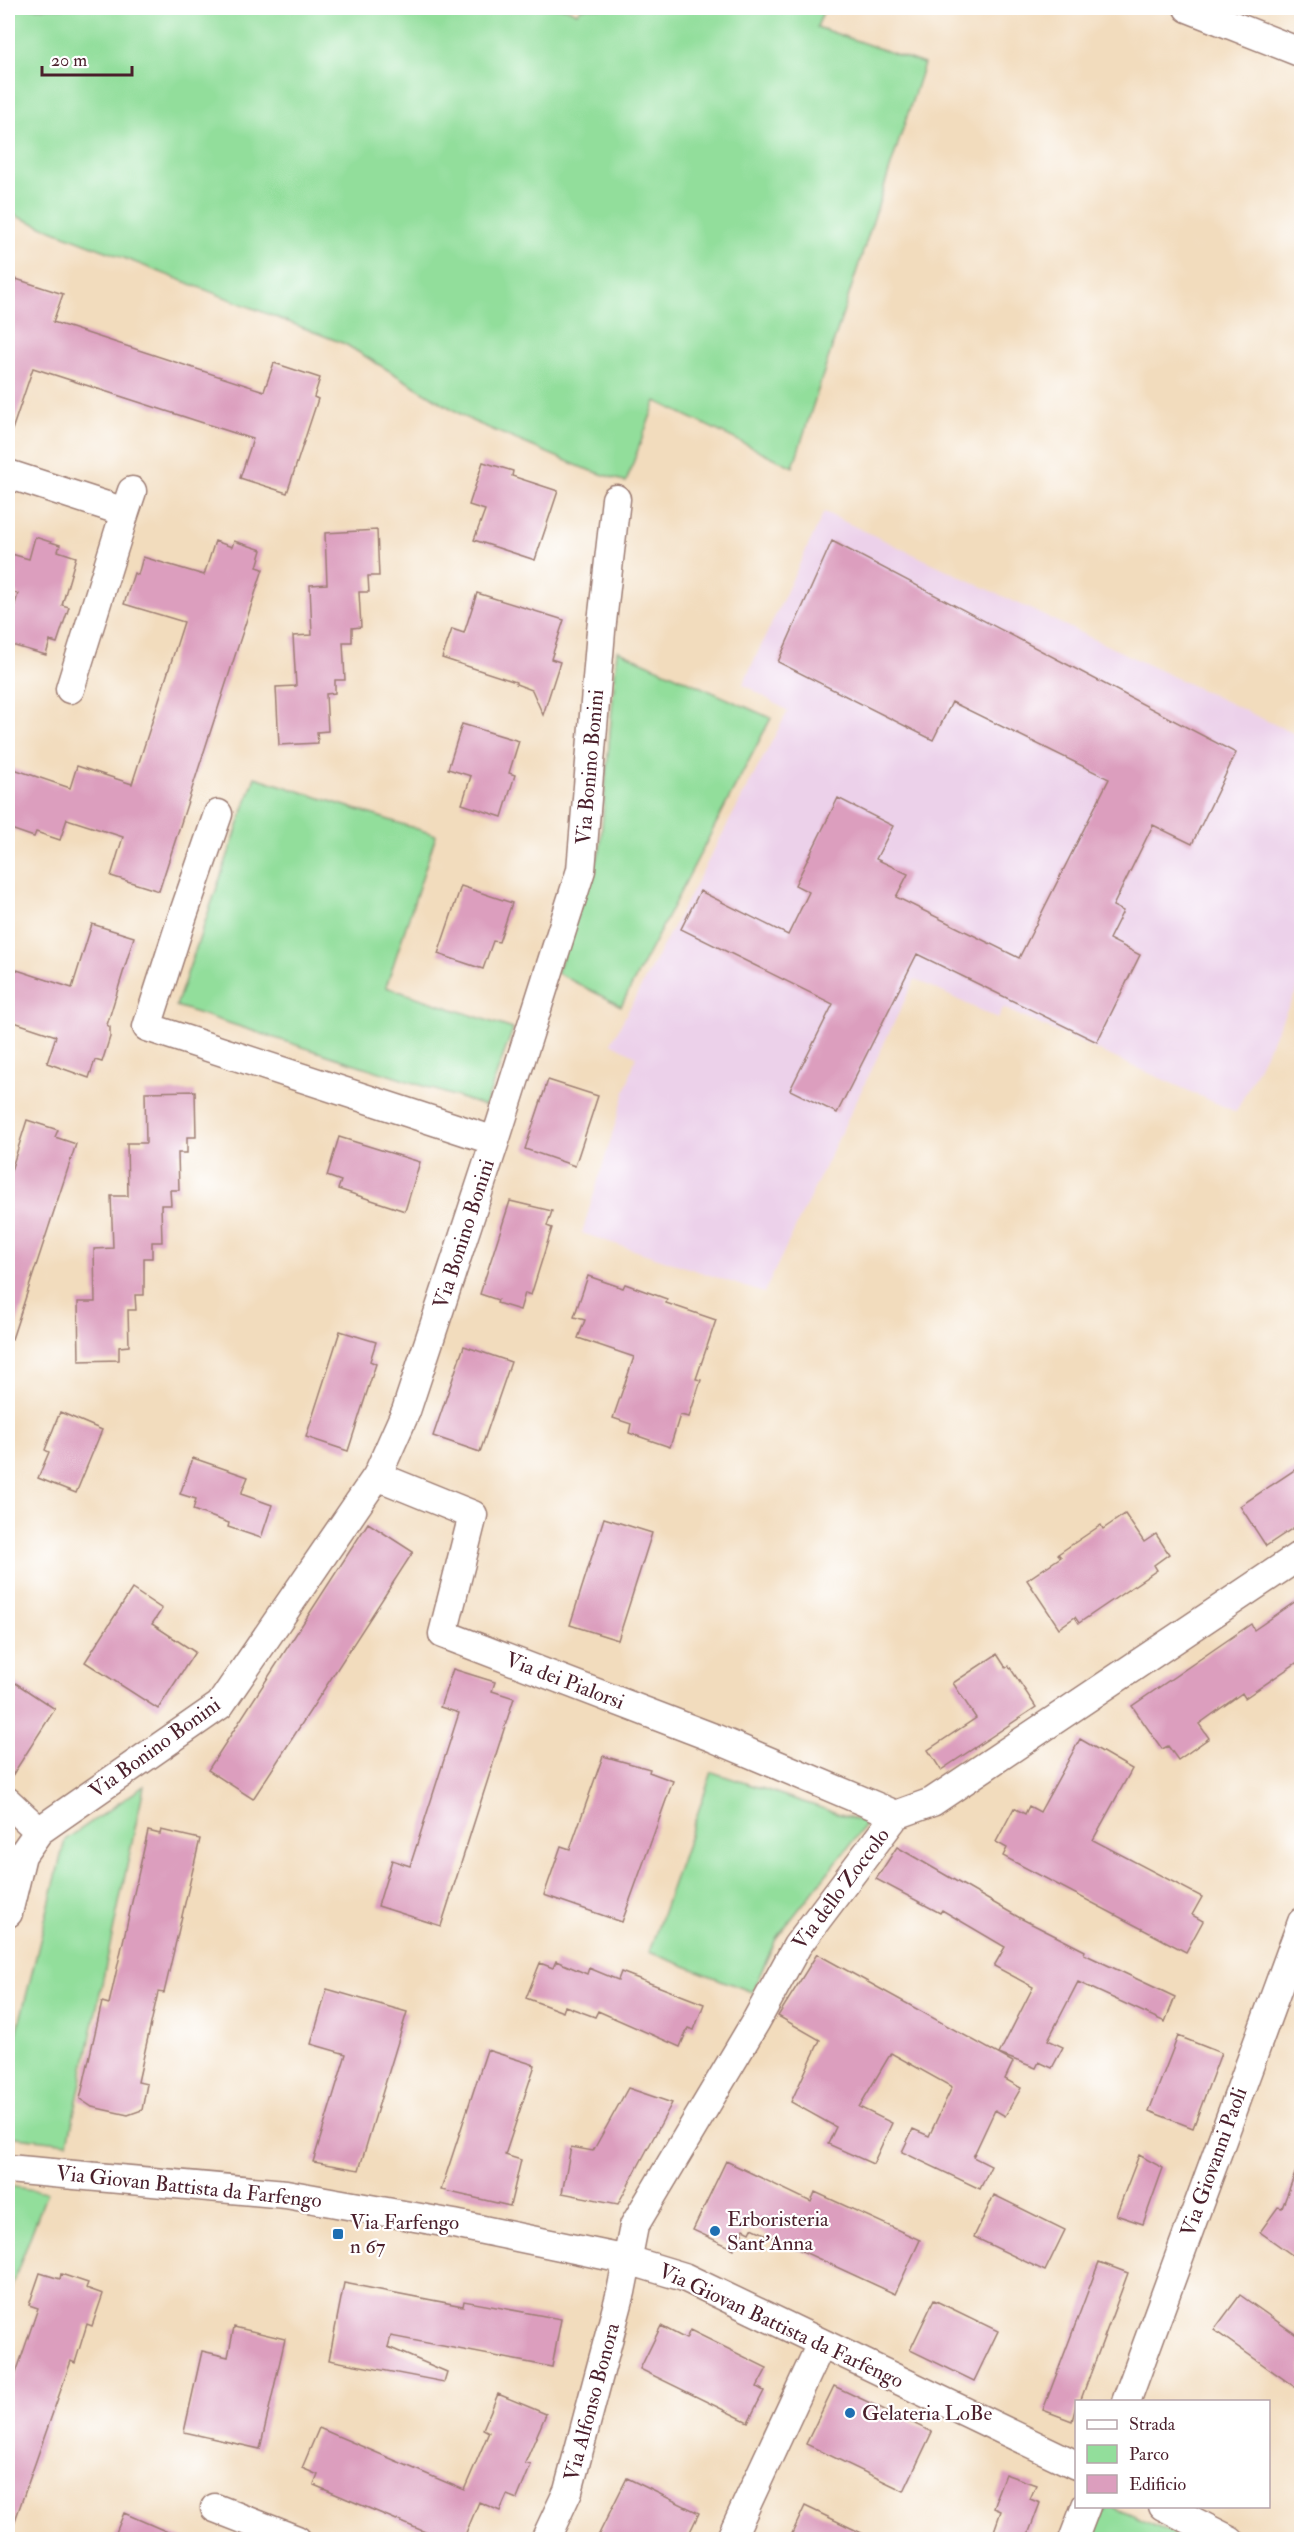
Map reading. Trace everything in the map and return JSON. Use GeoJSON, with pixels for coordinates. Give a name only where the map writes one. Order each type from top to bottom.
{"type":"FeatureCollection","features":[{"type":"Feature","properties":{"kind":"street"},"geometry":{"type":"LineString","coordinates":[[1188,8],[1302,53]]}},
{"type":"Feature","properties":{"kind":"street"},"geometry":{"type":"LineString","coordinates":[[8,474],[129,501],[70,689]]}},
{"type":"Feature","properties":{"kind":"street","name":"Via Bonino Bonini"},"geometry":{"type":"LineString","coordinates":[[8,1913],[21,1856],[39,1831],[220,1705],[377,1476],[406,1411],[495,1142],[581,870],[601,631],[616,499]]}},
{"type":"Feature","properties":{"kind":"street"},"geometry":{"type":"LineString","coordinates":[[218,814],[147,1027],[495,1142]]}},
{"type":"Feature","properties":{"kind":"street","name":"Via dei Pialorsi"},"geometry":{"type":"LineString","coordinates":[[377,1476],[473,1515],[443,1634],[714,1738],[896,1815]]}},
{"type":"Feature","properties":{"kind":"street","name":"Via dello Zoccolo"},"geometry":{"type":"LineString","coordinates":[[628,2260],[634,2226],[756,2021],[797,1946],[896,1815],[932,1802],[1302,1554]]}},
{"type":"Feature","properties":{"kind":"street"},"geometry":{"type":"LineString","coordinates":[[8,1802],[39,1831]]}},
{"type":"Feature","properties":{"kind":"street","name":"Via Giovanni Paoli"},"geometry":{"type":"LineString","coordinates":[[1126,2400],[1302,1922]]}},
{"type":"Feature","properties":{"kind":"street","name":"Via Giovan Battista da Farfengo"},"geometry":{"type":"LineString","coordinates":[[8,2169],[286,2194],[454,2224],[628,2260],[684,2277],[1075,2464]]}},
{"type":"Feature","properties":{"kind":"street","name":"Via Alfonso Bonora"},"geometry":{"type":"LineString","coordinates":[[544,2540],[568,2491],[628,2260]]}},
{"type":"Feature","properties":{"kind":"street"},"geometry":{"type":"LineString","coordinates":[[730,2540],[820,2344]]}},
{"type":"Feature","properties":{"kind":"street"},"geometry":{"type":"LineString","coordinates":[[215,2508],[297,2540]]}},
{"type":"Feature","properties":{"kind":"street"},"geometry":{"type":"LineString","coordinates":[[1073,2540],[1085,2508]]}},
{"type":"Feature","properties":{"kind":"street"},"geometry":{"type":"LineString","coordinates":[[1167,2508],[1230,2540]]}},
{"type":"Feature","properties":{"kind":"shaded area"},"geometry":{"type":"Polygon","coordinates":[[[824,512],[1301,737],[1301,982],[1236,1112],[1003,1008],[998,1019],[915,979],[764,1293],[582,1233],[636,1056],[611,1043],[788,711],[743,684],[824,512]]]}},
{"type":"Feature","properties":{"kind":"green space"},"geometry":{"type":"Polygon","coordinates":[[[8,8],[566,8],[577,13],[581,8],[810,8],[823,12],[817,27],[924,64],[793,467],[656,401],[626,482],[583,468],[472,421],[345,344],[8,213],[8,8]]]}},
{"type":"Feature","properties":{"kind":"green space"},"geometry":{"type":"Polygon","coordinates":[[[617,650],[771,718],[621,1006],[557,973],[600,850],[617,650]]]}},
{"type":"Feature","properties":{"kind":"green space"},"geometry":{"type":"Polygon","coordinates":[[[255,777],[436,835],[386,987],[513,1029],[485,1106],[176,1006],[255,777]]]}},
{"type":"Feature","properties":{"kind":"green space"},"geometry":{"type":"Polygon","coordinates":[[[712,1772],[867,1823],[777,1937],[752,1992],[649,1952],[712,1772]]]}},
{"type":"Feature","properties":{"kind":"green space"},"geometry":{"type":"Polygon","coordinates":[[[144,1786],[68,2143],[8,2136],[8,2069],[65,1840],[144,1786]]]}},
{"type":"Feature","properties":{"kind":"green space"},"geometry":{"type":"Polygon","coordinates":[[[8,2186],[47,2192],[8,2296],[8,2186]]]}},
{"type":"Feature","properties":{"kind":"green space"},"geometry":{"type":"Polygon","coordinates":[[[1106,2508],[1115,2508],[1184,2539],[1092,2539],[1106,2508]]]}},
{"type":"Feature","properties":{"kind":"building"},"geometry":{"type":"Polygon","coordinates":[[[16,279],[63,294],[53,322],[264,391],[274,363],[320,378],[314,397],[318,399],[287,493],[240,478],[253,439],[33,368],[12,430],[8,430],[8,304],[16,279]]]}},
{"type":"Feature","properties":{"kind":"building"},"geometry":{"type":"Polygon","coordinates":[[[483,462],[513,471],[512,476],[558,491],[535,560],[474,540],[485,510],[469,505],[483,462]]]}},
{"type":"Feature","properties":{"kind":"building"},"geometry":{"type":"Polygon","coordinates":[[[377,530],[379,576],[368,576],[369,592],[359,592],[361,627],[352,628],[352,642],[343,642],[345,680],[335,680],[335,693],[326,694],[328,731],[317,732],[318,743],[279,745],[276,687],[296,686],[293,636],[312,635],[310,585],[327,584],[325,533],[377,530]]]}},
{"type":"Feature","properties":{"kind":"building"},"geometry":{"type":"Polygon","coordinates":[[[35,537],[60,545],[58,551],[76,557],[62,605],[69,607],[57,643],[50,641],[46,655],[8,644],[8,627],[18,594],[8,591],[8,553],[29,559],[35,537]]]}},
{"type":"Feature","properties":{"kind":"building"},"geometry":{"type":"Polygon","coordinates":[[[215,541],[232,547],[234,541],[262,550],[257,567],[263,569],[159,891],[111,876],[123,837],[67,819],[60,840],[36,832],[34,837],[8,828],[8,767],[70,788],[77,766],[132,784],[184,622],[124,604],[134,573],[138,575],[143,557],[204,575],[215,541]]]}},
{"type":"Feature","properties":{"kind":"building"},"geometry":{"type":"Polygon","coordinates":[[[832,541],[1236,753],[1192,844],[1153,825],[1113,906],[1123,911],[1109,939],[1140,955],[1097,1042],[917,954],[837,1113],[790,1090],[833,1004],[681,929],[700,891],[788,935],[809,892],[795,885],[838,798],[893,826],[876,859],[908,874],[896,897],[1019,958],[1109,779],[952,702],[933,740],[778,662],[832,541]]]}},
{"type":"Feature","properties":{"kind":"building"},"geometry":{"type":"Polygon","coordinates":[[[477,593],[564,620],[551,659],[560,662],[543,715],[532,690],[516,682],[442,658],[452,629],[464,633],[477,593]]]}},
{"type":"Feature","properties":{"kind":"building"},"geometry":{"type":"Polygon","coordinates":[[[462,724],[519,741],[509,773],[515,775],[502,817],[462,804],[471,776],[448,769],[462,724]]]}},
{"type":"Feature","properties":{"kind":"building"},"geometry":{"type":"Polygon","coordinates":[[[461,886],[512,903],[499,942],[493,941],[483,969],[438,954],[461,886]]]}},
{"type":"Feature","properties":{"kind":"building"},"geometry":{"type":"Polygon","coordinates":[[[92,924],[134,937],[107,1025],[110,1027],[110,1037],[102,1062],[95,1060],[89,1078],[47,1063],[56,1036],[8,1020],[8,967],[72,988],[92,924]]]}},
{"type":"Feature","properties":{"kind":"building"},"geometry":{"type":"Polygon","coordinates":[[[548,1080],[598,1096],[575,1166],[525,1149],[548,1080]]]}},
{"type":"Feature","properties":{"kind":"building"},"geometry":{"type":"Polygon","coordinates":[[[195,1091],[196,1137],[187,1137],[187,1153],[178,1153],[179,1190],[170,1190],[171,1205],[161,1205],[162,1242],[152,1242],[152,1258],[144,1258],[144,1295],[135,1295],[136,1310],[128,1310],[129,1346],[119,1347],[119,1360],[79,1361],[78,1302],[95,1302],[94,1249],[113,1248],[111,1196],[128,1196],[127,1143],[146,1143],[145,1092],[195,1091]]]}},
{"type":"Feature","properties":{"kind":"building"},"geometry":{"type":"Polygon","coordinates":[[[27,1120],[58,1130],[55,1137],[76,1144],[12,1339],[8,1338],[8,1180],[27,1120]]]}},
{"type":"Feature","properties":{"kind":"building"},"geometry":{"type":"Polygon","coordinates":[[[339,1137],[420,1162],[405,1211],[338,1189],[341,1181],[327,1176],[339,1137]]]}},
{"type":"Feature","properties":{"kind":"building"},"geometry":{"type":"Polygon","coordinates":[[[510,1201],[552,1211],[547,1226],[552,1228],[531,1295],[525,1293],[520,1310],[497,1303],[498,1300],[480,1294],[510,1201]]]}},
{"type":"Feature","properties":{"kind":"building"},"geometry":{"type":"Polygon","coordinates":[[[588,1276],[623,1288],[625,1284],[667,1299],[666,1303],[716,1320],[696,1379],[701,1380],[689,1417],[680,1415],[670,1447],[629,1433],[631,1424],[613,1418],[634,1357],[578,1338],[585,1320],[574,1317],[588,1276]]]}},
{"type":"Feature","properties":{"kind":"building"},"geometry":{"type":"Polygon","coordinates":[[[340,1331],[376,1342],[370,1361],[376,1364],[348,1451],[306,1437],[340,1331]]]}},
{"type":"Feature","properties":{"kind":"building"},"geometry":{"type":"Polygon","coordinates":[[[464,1346],[511,1362],[480,1452],[433,1436],[464,1346]]]}},
{"type":"Feature","properties":{"kind":"building"},"geometry":{"type":"Polygon","coordinates":[[[60,1412],[102,1430],[76,1493],[38,1478],[49,1452],[45,1450],[60,1412]]]}},
{"type":"Feature","properties":{"kind":"building"},"geometry":{"type":"Polygon","coordinates":[[[193,1458],[248,1477],[241,1494],[272,1505],[261,1538],[228,1527],[229,1523],[193,1510],[196,1499],[180,1494],[193,1458]]]}},
{"type":"Feature","properties":{"kind":"building"},"geometry":{"type":"Polygon","coordinates":[[[1302,1465],[1302,1522],[1266,1546],[1240,1506],[1302,1465]]]}},
{"type":"Feature","properties":{"kind":"building"},"geometry":{"type":"Polygon","coordinates":[[[1125,1514],[1144,1542],[1156,1534],[1169,1554],[1154,1565],[1157,1570],[1079,1623],[1075,1617],[1059,1628],[1027,1580],[1061,1557],[1058,1554],[1101,1525],[1103,1529],[1125,1514]]]}},
{"type":"Feature","properties":{"kind":"building"},"geometry":{"type":"Polygon","coordinates":[[[604,1518],[652,1533],[618,1640],[570,1625],[604,1518]]]}},
{"type":"Feature","properties":{"kind":"building"},"geometry":{"type":"Polygon","coordinates":[[[368,1523],[413,1552],[253,1799],[208,1770],[368,1523]]]}},
{"type":"Feature","properties":{"kind":"building"},"geometry":{"type":"Polygon","coordinates":[[[132,1589],[162,1609],[152,1624],[195,1652],[158,1709],[85,1662],[132,1589]]]}},
{"type":"Feature","properties":{"kind":"building"},"geometry":{"type":"Polygon","coordinates":[[[1302,1597],[1302,1659],[1245,1698],[1242,1693],[1199,1724],[1209,1738],[1178,1760],[1168,1746],[1162,1749],[1132,1706],[1251,1624],[1254,1630],[1302,1597]]]}},
{"type":"Feature","properties":{"kind":"building"},"geometry":{"type":"Polygon","coordinates":[[[997,1654],[1006,1668],[1009,1666],[1036,1707],[941,1770],[928,1750],[976,1718],[953,1683],[997,1654]]]}},
{"type":"Feature","properties":{"kind":"building"},"geometry":{"type":"Polygon","coordinates":[[[453,1669],[495,1682],[492,1691],[514,1698],[441,1926],[378,1906],[392,1860],[410,1866],[459,1713],[440,1707],[453,1669]]]}},
{"type":"Feature","properties":{"kind":"building"},"geometry":{"type":"Polygon","coordinates":[[[8,1678],[55,1709],[8,1782],[8,1678]]]}},
{"type":"Feature","properties":{"kind":"building"},"geometry":{"type":"Polygon","coordinates":[[[1080,1739],[1132,1769],[1093,1840],[1202,1897],[1192,1915],[1203,1921],[1186,1952],[1003,1856],[1007,1848],[996,1842],[1014,1808],[1025,1814],[1029,1806],[1040,1812],[1080,1739]]]}},
{"type":"Feature","properties":{"kind":"building"},"geometry":{"type":"Polygon","coordinates":[[[603,1756],[650,1769],[649,1772],[673,1781],[622,1922],[544,1895],[561,1846],[570,1849],[603,1756]]]}},
{"type":"Feature","properties":{"kind":"building"},"geometry":{"type":"Polygon","coordinates":[[[161,1830],[200,1839],[164,1993],[158,1992],[138,2082],[147,2084],[142,2110],[128,2115],[92,2107],[80,2099],[102,2002],[109,2004],[148,1831],[160,1834],[161,1830]]]}},
{"type":"Feature","properties":{"kind":"building"},"geometry":{"type":"Polygon","coordinates":[[[897,1847],[1020,1918],[1085,1951],[1084,1954],[1175,1997],[1165,2022],[1078,1982],[1048,2040],[1063,2047],[1052,2068],[1039,2062],[1036,2068],[999,2054],[1033,1987],[994,1966],[1005,1947],[942,1910],[940,1913],[876,1879],[897,1847]]]}},
{"type":"Feature","properties":{"kind":"building"},"geometry":{"type":"Polygon","coordinates":[[[817,1954],[1013,2062],[1005,2079],[1021,2088],[1005,2116],[995,2110],[973,2157],[991,2166],[980,2189],[902,2152],[913,2129],[929,2136],[952,2087],[891,2053],[859,2107],[892,2123],[873,2164],[828,2144],[836,2127],[791,2102],[820,2040],[778,2016],[817,1954]]]}},
{"type":"Feature","properties":{"kind":"building"},"geometry":{"type":"Polygon","coordinates":[[[556,1961],[587,1974],[589,1968],[618,1980],[621,1972],[704,2004],[694,2030],[688,2028],[680,2047],[598,2011],[595,2017],[565,2006],[563,2012],[526,1998],[540,1963],[553,1968],[556,1961]]]}},
{"type":"Feature","properties":{"kind":"building"},"geometry":{"type":"Polygon","coordinates":[[[327,1989],[407,2012],[359,2170],[313,2162],[346,2054],[311,2044],[327,1989]]]}},
{"type":"Feature","properties":{"kind":"building"},"geometry":{"type":"Polygon","coordinates":[[[1178,2036],[1221,2053],[1193,2128],[1149,2111],[1178,2036]]]}},
{"type":"Feature","properties":{"kind":"building"},"geometry":{"type":"Polygon","coordinates":[[[487,2050],[535,2065],[505,2155],[521,2160],[510,2206],[441,2190],[487,2050]]]}},
{"type":"Feature","properties":{"kind":"building"},"geometry":{"type":"Polygon","coordinates":[[[628,2088],[672,2103],[618,2204],[562,2193],[571,2147],[593,2151],[628,2088]]]}},
{"type":"Feature","properties":{"kind":"building"},"geometry":{"type":"Polygon","coordinates":[[[1139,2155],[1163,2168],[1143,2224],[1116,2215],[1139,2155]]]}},
{"type":"Feature","properties":{"kind":"building"},"geometry":{"type":"Polygon","coordinates":[[[726,2161],[811,2202],[815,2192],[920,2240],[895,2294],[752,2228],[750,2232],[744,2229],[734,2249],[693,2230],[726,2161]]]}},
{"type":"Feature","properties":{"kind":"building"},"geometry":{"type":"Polygon","coordinates":[[[1299,2163],[1302,2163],[1302,2262],[1260,2232],[1278,2207],[1282,2208],[1299,2163]]]}},
{"type":"Feature","properties":{"kind":"building"},"geometry":{"type":"Polygon","coordinates":[[[994,2195],[1065,2230],[1045,2271],[974,2237],[994,2195]]]}},
{"type":"Feature","properties":{"kind":"building"},"geometry":{"type":"Polygon","coordinates":[[[1099,2262],[1128,2273],[1081,2400],[1075,2400],[1072,2421],[1043,2410],[1099,2262]]]}},
{"type":"Feature","properties":{"kind":"building"},"geometry":{"type":"Polygon","coordinates":[[[40,2273],[60,2279],[61,2274],[88,2283],[86,2288],[103,2294],[92,2326],[87,2324],[75,2363],[71,2361],[11,2532],[8,2531],[8,2381],[13,2382],[38,2308],[29,2305],[40,2273]]]}},
{"type":"Feature","properties":{"kind":"building"},"geometry":{"type":"Polygon","coordinates":[[[344,2283],[463,2306],[464,2301],[561,2319],[552,2367],[391,2336],[388,2347],[447,2372],[444,2382],[329,2360],[344,2283]]]}},
{"type":"Feature","properties":{"kind":"building"},"geometry":{"type":"Polygon","coordinates":[[[1240,2295],[1302,2339],[1302,2392],[1214,2330],[1240,2295]]]}},
{"type":"Feature","properties":{"kind":"building"},"geometry":{"type":"Polygon","coordinates":[[[934,2300],[998,2331],[974,2381],[910,2350],[934,2300]]]}},
{"type":"Feature","properties":{"kind":"building"},"geometry":{"type":"Polygon","coordinates":[[[661,2326],[686,2339],[690,2330],[767,2368],[757,2387],[764,2391],[748,2422],[640,2369],[661,2326]]]}},
{"type":"Feature","properties":{"kind":"building"},"geometry":{"type":"Polygon","coordinates":[[[234,2327],[285,2339],[260,2449],[184,2432],[202,2351],[228,2357],[234,2327]]]}},
{"type":"Feature","properties":{"kind":"building"},"geometry":{"type":"Polygon","coordinates":[[[834,2386],[932,2432],[904,2491],[806,2444],[834,2386]]]}},
{"type":"Feature","properties":{"kind":"building"},"geometry":{"type":"Polygon","coordinates":[[[498,2394],[546,2414],[525,2463],[531,2465],[517,2499],[507,2495],[500,2511],[479,2502],[463,2540],[444,2540],[314,2485],[318,2475],[302,2468],[319,2428],[464,2490],[489,2432],[483,2429],[498,2394]]]}},
{"type":"Feature","properties":{"kind":"building"},"geometry":{"type":"Polygon","coordinates":[[[1005,2474],[1036,2485],[1030,2499],[1040,2503],[1026,2540],[1010,2540],[993,2534],[1001,2511],[994,2508],[998,2497],[996,2497],[1005,2474]]]}},
{"type":"Feature","properties":{"kind":"building"},"geometry":{"type":"Polygon","coordinates":[[[627,2478],[699,2513],[686,2540],[596,2540],[627,2478]]]}},
{"type":"Feature","properties":{"kind":"building"},"geometry":{"type":"Polygon","coordinates":[[[805,2506],[876,2540],[789,2540],[805,2506]]]}},
{"type":"Feature","properties":{"kind":"building"},"geometry":{"type":"Polygon","coordinates":[[[124,2513],[186,2540],[113,2540],[124,2513]]]}},
{"type":"Feature","properties":{"kind":"place","name":"Erboristeria Sant'Anna"},"geometry":{"type":"Point","coordinates":[715,2231]}},
{"type":"Feature","properties":{"kind":"place","name":"Via Farfengo n 67"},"geometry":{"type":"Point","coordinates":[338,2234]}},
{"type":"Feature","properties":{"kind":"place","name":"Gelateria LoBe"},"geometry":{"type":"Point","coordinates":[850,2413]}}]}
